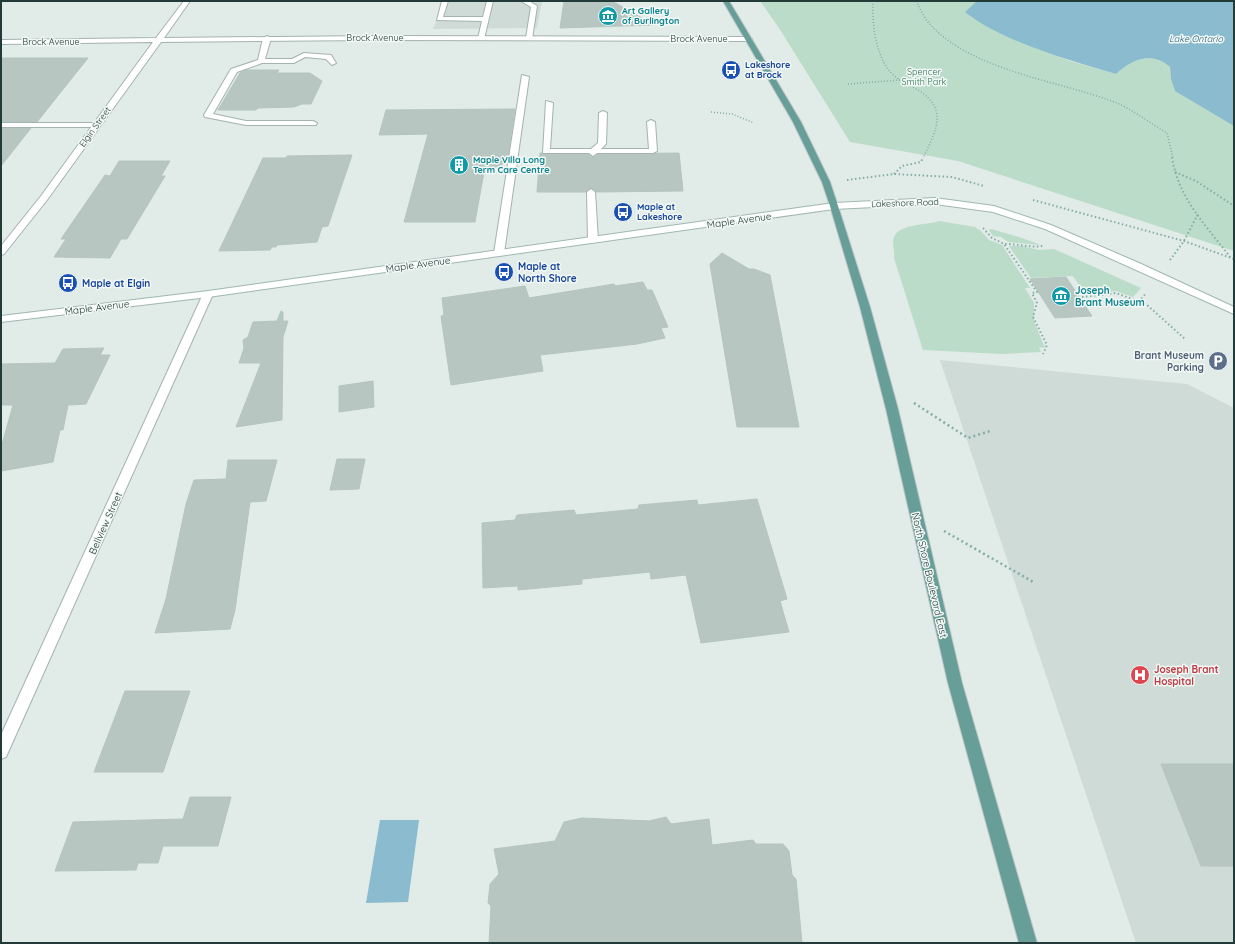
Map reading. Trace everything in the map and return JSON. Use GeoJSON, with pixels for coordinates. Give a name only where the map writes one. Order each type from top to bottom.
{"type":"FeatureCollection","features":[{"type":"Feature","properties":{"kind":"main road"},"geometry":{"type":"LineString","coordinates":[[726,1],[797,122],[826,182],[834,206]]}},
{"type":"Feature","properties":{"kind":"main road","name":"North Shore Boulevard East"},"geometry":{"type":"LineString","coordinates":[[834,206],[865,307],[886,387],[954,683],[1028,943]]}},
{"type":"Feature","properties":{"kind":"street","name":"Elgin Street"},"geometry":{"type":"LineString","coordinates":[[1,252],[44,198],[187,1]]}},
{"type":"Feature","properties":{"kind":"street"},"geometry":{"type":"LineString","coordinates":[[445,1],[439,19],[486,19]]}},
{"type":"Feature","properties":{"kind":"street"},"geometry":{"type":"LineString","coordinates":[[482,38],[490,1]]}},
{"type":"Feature","properties":{"kind":"street"},"geometry":{"type":"LineString","coordinates":[[524,1],[534,6],[530,38]]}},
{"type":"Feature","properties":{"kind":"street","name":"Brock Avenue"},"geometry":{"type":"LineString","coordinates":[[1,42],[157,41],[267,38],[748,39]]}},
{"type":"Feature","properties":{"kind":"street"},"geometry":{"type":"LineString","coordinates":[[261,62],[267,38]]}},
{"type":"Feature","properties":{"kind":"street"},"geometry":{"type":"LineString","coordinates":[[313,123],[246,123],[208,115],[234,71],[261,62],[294,60],[304,56],[328,57],[332,63]]}},
{"type":"Feature","properties":{"kind":"street"},"geometry":{"type":"LineString","coordinates":[[499,253],[525,77]]}},
{"type":"Feature","properties":{"kind":"street"},"geometry":{"type":"LineString","coordinates":[[549,103],[546,151],[653,151],[651,122]]}},
{"type":"Feature","properties":{"kind":"street"},"geometry":{"type":"LineString","coordinates":[[593,152],[602,144],[603,113]]}},
{"type":"Feature","properties":{"kind":"street"},"geometry":{"type":"LineString","coordinates":[[1,125],[96,125]]}},
{"type":"Feature","properties":{"kind":"street"},"geometry":{"type":"LineString","coordinates":[[591,192],[593,240]]}},
{"type":"Feature","properties":{"kind":"street","name":"Lakeshore Road"},"geometry":{"type":"LineString","coordinates":[[834,206],[935,201],[963,203],[994,209],[1022,217],[1234,311]]}},
{"type":"Feature","properties":{"kind":"street","name":"Maple Avenue"},"geometry":{"type":"LineString","coordinates":[[1,319],[208,294],[834,206]]}},
{"type":"Feature","properties":{"kind":"street","name":"Bellview Street"},"geometry":{"type":"LineString","coordinates":[[1,752],[208,294]]}},
{"type":"Feature","properties":{"kind":"path"},"geometry":{"type":"LineString","coordinates":[[873,1],[873,28],[888,70],[901,80],[919,89],[928,96],[938,115],[937,125],[921,162],[902,166],[894,174]]}},
{"type":"Feature","properties":{"kind":"path"},"geometry":{"type":"LineString","coordinates":[[916,1],[925,19],[935,30],[947,40],[965,50],[996,64],[1110,100],[1167,133],[1175,172],[1180,187],[1230,258]]}},
{"type":"Feature","properties":{"kind":"path"},"geometry":{"type":"LineString","coordinates":[[848,84],[901,80]]}},
{"type":"Feature","properties":{"kind":"path"},"geometry":{"type":"LineString","coordinates":[[711,112],[732,114],[754,123]]}},
{"type":"Feature","properties":{"kind":"path"},"geometry":{"type":"LineString","coordinates":[[1175,172],[1196,182],[1234,206]]}},
{"type":"Feature","properties":{"kind":"path"},"geometry":{"type":"LineString","coordinates":[[826,182],[894,174],[952,177],[989,188]]}},
{"type":"Feature","properties":{"kind":"path"},"geometry":{"type":"LineString","coordinates":[[1027,198],[1184,241],[1234,259]]}},
{"type":"Feature","properties":{"kind":"path"},"geometry":{"type":"LineString","coordinates":[[963,203],[992,238],[1004,244],[1037,292],[1032,294],[1037,303],[1033,317],[1047,345],[1043,354]]}},
{"type":"Feature","properties":{"kind":"path"},"geometry":{"type":"LineString","coordinates":[[1158,276],[1184,241],[1198,214]]}},
{"type":"Feature","properties":{"kind":"path"},"geometry":{"type":"LineString","coordinates":[[1082,297],[1116,293],[1146,304],[1157,312],[1185,339]]}},
{"type":"Feature","properties":{"kind":"path"},"geometry":{"type":"LineString","coordinates":[[886,387],[968,438],[990,431]]}},
{"type":"Feature","properties":{"kind":"path"},"geometry":{"type":"LineString","coordinates":[[916,515],[1035,583]]}},
{"type":"Feature","properties":{"kind":"shaded area"},"geometry":{"type":"Polygon","coordinates":[[[444,1],[542,1],[537,28],[433,29],[444,1]]]}},
{"type":"Feature","properties":{"kind":"shaded area","name":"Joseph Brant Hospital"},"geometry":{"type":"Polygon","coordinates":[[[940,360],[1187,384],[1234,408],[1234,943],[1136,943],[940,360]]]}},
{"type":"Feature","properties":{"kind":"green space","name":"Spencer Smith Park"},"geometry":{"type":"Polygon","coordinates":[[[760,1],[977,1],[975,4],[1015,39],[1070,61],[1116,74],[1129,64],[1142,59],[1156,59],[1163,62],[1170,67],[1171,79],[1234,126],[1234,251],[958,161],[850,142],[779,28],[760,1]]]}},
{"type":"Feature","properties":{"kind":"green space"},"geometry":{"type":"Polygon","coordinates":[[[939,221],[975,227],[989,240],[1002,245],[1030,288],[1025,288],[1034,303],[1034,321],[1045,348],[1039,347],[1041,352],[1002,354],[923,350],[894,258],[893,242],[899,231],[905,228],[939,221]]]}},
{"type":"Feature","properties":{"kind":"green space"},"geometry":{"type":"Polygon","coordinates":[[[991,229],[1041,245],[1008,242],[1001,237],[993,236],[989,230],[991,229]]]}},
{"type":"Feature","properties":{"kind":"green space"},"geometry":{"type":"Polygon","coordinates":[[[1009,246],[1022,246],[1039,250],[1054,249],[1141,288],[1133,297],[1116,291],[1088,293],[1083,291],[1073,276],[1031,278],[1009,246]]]}},
{"type":"Feature","properties":{"kind":"water","name":"Lake Ontario"},"geometry":{"type":"Polygon","coordinates":[[[977,1],[1234,1],[1234,126],[1175,91],[1171,79],[1170,67],[1163,62],[1149,58],[1142,59],[1129,64],[1116,74],[1078,63],[1017,41],[980,22],[965,12],[977,1]]]}},
{"type":"Feature","properties":{"kind":"water"},"geometry":{"type":"Polygon","coordinates":[[[380,820],[419,820],[408,902],[366,903],[380,820]]]}},
{"type":"Feature","properties":{"kind":"building","name":"Art Gallery of Burlington"},"geometry":{"type":"Polygon","coordinates":[[[564,1],[612,1],[654,25],[560,28],[564,1]]]}},
{"type":"Feature","properties":{"kind":"building"},"geometry":{"type":"Polygon","coordinates":[[[1,58],[88,58],[37,122],[1,122],[1,58]]]}},
{"type":"Feature","properties":{"kind":"building"},"geometry":{"type":"Polygon","coordinates":[[[246,70],[279,70],[277,73],[310,73],[322,81],[311,104],[302,104],[294,107],[258,108],[256,110],[218,110],[240,73],[246,70]]]}},
{"type":"Feature","properties":{"kind":"building","name":"Maple Villa Long Term Care Centre"},"geometry":{"type":"Polygon","coordinates":[[[515,109],[507,162],[484,172],[475,222],[404,222],[428,134],[379,135],[386,110],[515,109]]]}},
{"type":"Feature","properties":{"kind":"building"},"geometry":{"type":"Polygon","coordinates":[[[1,128],[31,128],[1,166],[1,128]]]}},
{"type":"Feature","properties":{"kind":"building"},"geometry":{"type":"Polygon","coordinates":[[[540,153],[588,154],[593,158],[598,154],[679,153],[683,191],[596,192],[591,188],[586,192],[537,192],[540,153]]]}},
{"type":"Feature","properties":{"kind":"building"},"geometry":{"type":"Polygon","coordinates":[[[352,155],[328,226],[322,227],[317,242],[277,245],[276,247],[272,247],[270,250],[219,251],[263,158],[352,155]]]}},
{"type":"Feature","properties":{"kind":"building"},"geometry":{"type":"Polygon","coordinates":[[[119,161],[170,161],[161,176],[165,176],[127,239],[121,239],[110,258],[54,257],[66,239],[61,239],[105,175],[110,176],[119,161]]]}},
{"type":"Feature","properties":{"kind":"building"},"geometry":{"type":"Polygon","coordinates":[[[722,253],[749,269],[754,269],[770,275],[799,427],[737,427],[710,264],[722,253]]]}},
{"type":"Feature","properties":{"kind":"building"},"geometry":{"type":"Polygon","coordinates":[[[1066,277],[1092,316],[1055,318],[1030,279],[1066,277]]]}},
{"type":"Feature","properties":{"kind":"building"},"geometry":{"type":"Polygon","coordinates":[[[643,282],[647,290],[652,290],[668,327],[661,328],[665,338],[637,344],[540,355],[543,371],[451,385],[441,316],[444,315],[442,298],[525,286],[529,298],[614,284],[615,286],[643,282]]]}},
{"type":"Feature","properties":{"kind":"building"},"geometry":{"type":"Polygon","coordinates":[[[281,311],[283,312],[283,321],[288,321],[283,337],[282,420],[236,427],[261,363],[239,363],[244,348],[243,340],[248,337],[253,322],[277,321],[281,311]]]}},
{"type":"Feature","properties":{"kind":"building"},"geometry":{"type":"Polygon","coordinates":[[[104,348],[100,355],[110,355],[86,404],[68,405],[63,430],[60,430],[53,462],[1,471],[1,448],[13,405],[1,405],[1,364],[55,363],[63,349],[104,348]]]}},
{"type":"Feature","properties":{"kind":"building"},"geometry":{"type":"Polygon","coordinates":[[[373,381],[374,407],[339,412],[339,386],[373,381]]]}},
{"type":"Feature","properties":{"kind":"building"},"geometry":{"type":"Polygon","coordinates":[[[337,459],[365,459],[359,489],[330,490],[337,459]]]}},
{"type":"Feature","properties":{"kind":"building"},"geometry":{"type":"Polygon","coordinates":[[[228,460],[277,460],[266,501],[250,502],[235,610],[230,629],[155,633],[166,599],[186,504],[194,480],[226,479],[228,460]]]}},
{"type":"Feature","properties":{"kind":"building"},"geometry":{"type":"Polygon","coordinates":[[[757,499],[787,599],[780,601],[789,632],[701,643],[686,575],[651,579],[650,572],[582,579],[582,584],[518,590],[518,586],[483,588],[482,523],[515,520],[517,515],[574,510],[576,515],[638,509],[639,505],[697,500],[698,505],[757,499]]]}},
{"type":"Feature","properties":{"kind":"building"},"geometry":{"type":"Polygon","coordinates":[[[125,691],[190,691],[163,772],[94,772],[125,691]]]}},
{"type":"Feature","properties":{"kind":"building"},"geometry":{"type":"Polygon","coordinates":[[[1161,764],[1234,764],[1234,866],[1201,866],[1161,764]]]}},
{"type":"Feature","properties":{"kind":"building"},"geometry":{"type":"Polygon","coordinates":[[[190,797],[231,797],[218,846],[163,846],[158,863],[138,863],[136,870],[55,871],[73,822],[183,819],[190,797]]]}},
{"type":"Feature","properties":{"kind":"building"},"geometry":{"type":"Polygon","coordinates":[[[666,817],[671,824],[709,819],[712,845],[753,840],[756,844],[783,844],[789,851],[792,875],[796,879],[802,943],[489,943],[491,906],[488,903],[490,884],[499,874],[494,849],[555,841],[564,822],[582,818],[649,821],[666,817]]]}},
{"type":"Feature","properties":{"kind":"place","name":"Art Gallery of Burlington"},"geometry":{"type":"Point","coordinates":[608,16]}},
{"type":"Feature","properties":{"kind":"place","name":"Lakeshore at Brock"},"geometry":{"type":"Point","coordinates":[731,70]}},
{"type":"Feature","properties":{"kind":"place","name":"Maple Villa Long Term Care Centre"},"geometry":{"type":"Point","coordinates":[459,165]}},
{"type":"Feature","properties":{"kind":"place","name":"Maple at Lakeshore"},"geometry":{"type":"Point","coordinates":[623,212]}},
{"type":"Feature","properties":{"kind":"place","name":"Maple at North Shore"},"geometry":{"type":"Point","coordinates":[504,272]}},
{"type":"Feature","properties":{"kind":"place","name":"Maple at Elgin"},"geometry":{"type":"Point","coordinates":[68,283]}},
{"type":"Feature","properties":{"kind":"place","name":"Joseph Brant Museum"},"geometry":{"type":"Point","coordinates":[1061,296]}},
{"type":"Feature","properties":{"kind":"place","name":"Brant Museum Parking"},"geometry":{"type":"Point","coordinates":[1218,361]}},
{"type":"Feature","properties":{"kind":"place","name":"Joseph Brant Hospital"},"geometry":{"type":"Point","coordinates":[1140,675]}}]}
